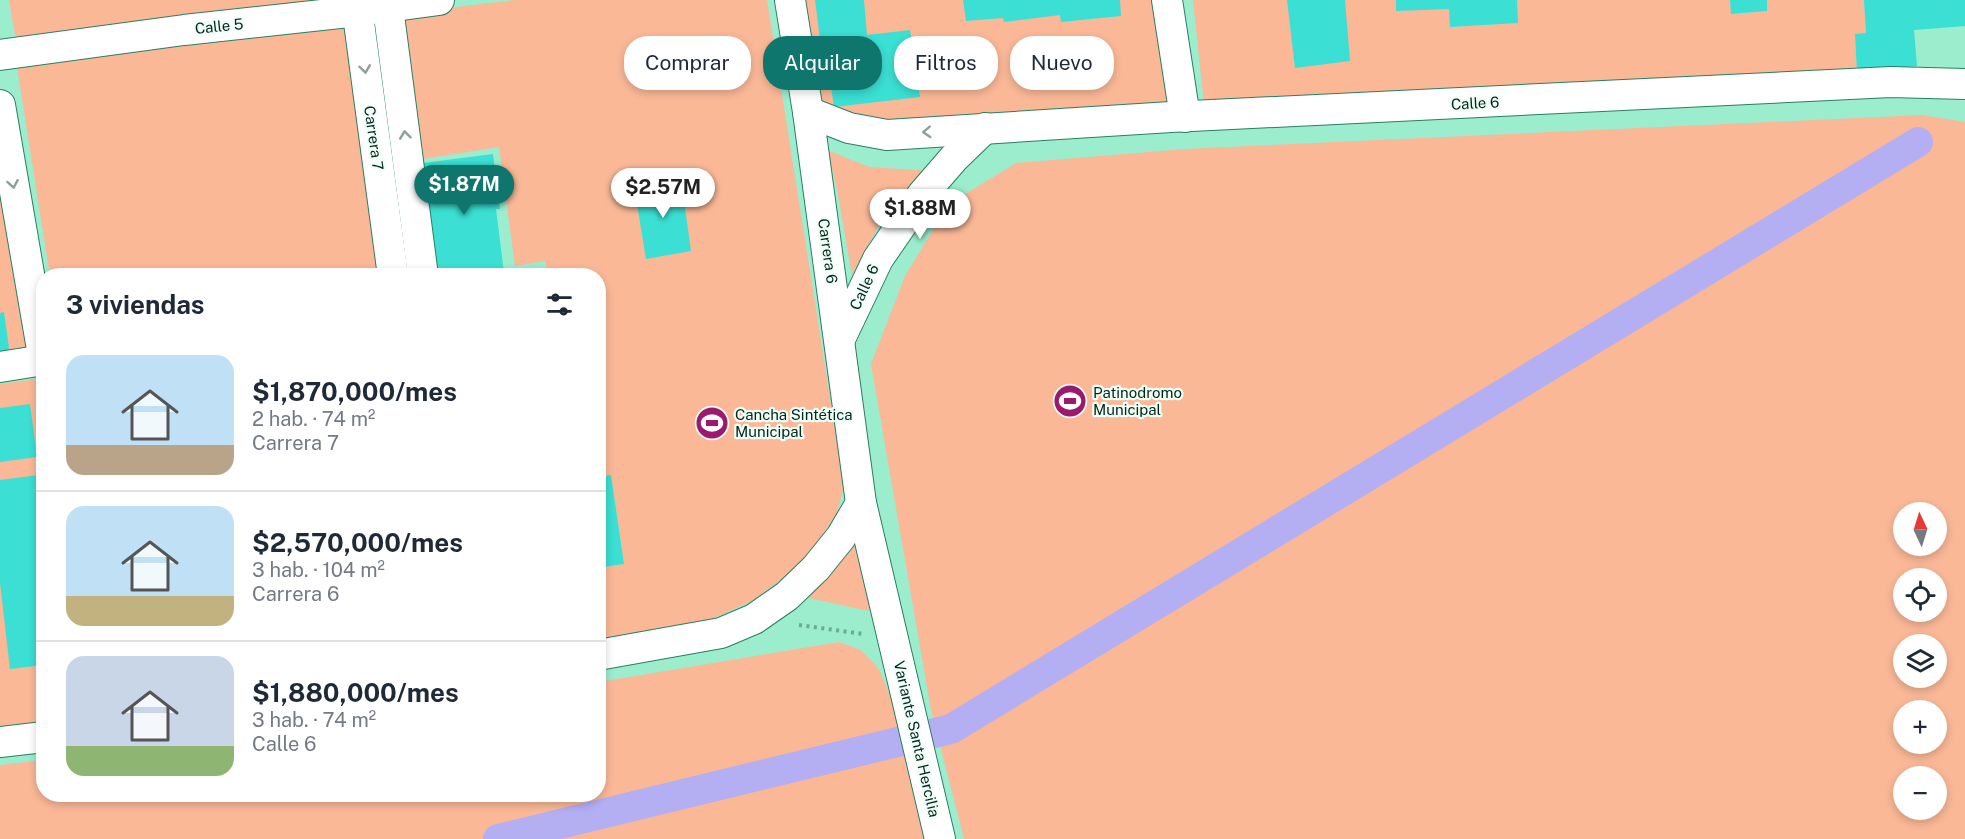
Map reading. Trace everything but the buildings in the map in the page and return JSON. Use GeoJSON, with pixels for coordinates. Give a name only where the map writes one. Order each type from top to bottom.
{"type":"FeatureCollection","features":[{"type":"Feature","properties":{"kind":"street","name":"Calle 5"},"geometry":{"type":"LineString","coordinates":[[0,55],[357,6],[439,0]]}},
{"type":"Feature","properties":{"kind":"street","name":"Carrera 6"},"geometry":{"type":"LineString","coordinates":[[790,0],[808,112],[861,503]]}},
{"type":"Feature","properties":{"kind":"street"},"geometry":{"type":"LineString","coordinates":[[1167,0],[1185,117]]}},
{"type":"Feature","properties":{"kind":"street","name":"Carrera 7"},"geometry":{"type":"LineString","coordinates":[[387,3],[422,268]]}},
{"type":"Feature","properties":{"kind":"street","name":"Carrera 7"},"geometry":{"type":"LineString","coordinates":[[357,6],[392,268]]}},
{"type":"Feature","properties":{"kind":"street","name":"Calle 6"},"geometry":{"type":"LineString","coordinates":[[808,112],[849,128],[888,135],[1185,117],[1879,82],[1965,84]]}},
{"type":"Feature","properties":{"kind":"street"},"geometry":{"type":"LineString","coordinates":[[0,105],[36,318]]}},
{"type":"Feature","properties":{"kind":"street","name":"Calle 6"},"geometry":{"type":"LineString","coordinates":[[840,339],[878,259],[922,195],[954,158],[985,128]]}},
{"type":"Feature","properties":{"kind":"street"},"geometry":{"type":"LineString","coordinates":[[0,367],[36,361]]}},
{"type":"Feature","properties":{"kind":"street"},"geometry":{"type":"LineString","coordinates":[[606,655],[721,633],[754,619],[787,596],[816,568],[841,537],[861,503]]}},
{"type":"Feature","properties":{"kind":"street","name":"Variante Santa Hercilia"},"geometry":{"type":"LineString","coordinates":[[861,503],[940,839]]}},
{"type":"Feature","properties":{"kind":"street"},"geometry":{"type":"LineString","coordinates":[[0,742],[36,737]]}},
{"type":"Feature","properties":{"kind":"path"},"geometry":{"type":"LineString","coordinates":[[754,619],[893,638]]}},
{"type":"Feature","properties":{"kind":"shaded area"},"geometry":{"type":"Polygon","coordinates":[[[9,0],[350,0],[17,47],[9,0]]]}},
{"type":"Feature","properties":{"kind":"shaded area"},"geometry":{"type":"Polygon","coordinates":[[[515,0],[767,0],[773,36],[763,36],[763,90],[781,90],[844,486],[837,513],[817,543],[794,570],[752,601],[707,621],[606,640],[606,567],[624,564],[611,476],[606,476],[606,268],[546,268],[545,261],[515,266],[499,147],[422,159],[397,14],[515,0]]]}},
{"type":"Feature","properties":{"kind":"shaded area"},"geometry":{"type":"Polygon","coordinates":[[[799,0],[1159,0],[1176,107],[886,125],[817,108],[814,90],[882,90],[882,36],[805,36],[799,0]]]}},
{"type":"Feature","properties":{"kind":"shaded area"},"geometry":{"type":"Polygon","coordinates":[[[1193,0],[1396,0],[1396,10],[1449,9],[1451,27],[1517,23],[1517,0],[1730,0],[1732,14],[1767,11],[1767,0],[1864,0],[1866,33],[1855,35],[1857,71],[1205,114],[1193,0]]]}},
{"type":"Feature","properties":{"kind":"shaded area"},"geometry":{"type":"Polygon","coordinates":[[[349,24],[382,268],[49,268],[17,67],[349,24]]]}},
{"type":"Feature","properties":{"kind":"shaded area"},"geometry":{"type":"Polygon","coordinates":[[[1922,115],[1965,122],[1965,839],[964,839],[931,710],[871,364],[905,276],[949,204],[1016,163],[1185,149],[1922,115]]]}},
{"type":"Feature","properties":{"kind":"shaded area"},"geometry":{"type":"Polygon","coordinates":[[[0,150],[33,352],[0,357],[0,150]]]}},
{"type":"Feature","properties":{"kind":"shaded area"},"geometry":{"type":"Polygon","coordinates":[[[827,150],[869,167],[932,171],[906,189],[885,214],[852,275],[837,189],[827,150]]]}},
{"type":"Feature","properties":{"kind":"shaded area"},"geometry":{"type":"Polygon","coordinates":[[[36,379],[36,725],[0,730],[0,384],[36,379]]]}},
{"type":"Feature","properties":{"kind":"shaded area"},"geometry":{"type":"Polygon","coordinates":[[[858,534],[874,612],[804,597],[858,534]]]}},
{"type":"Feature","properties":{"kind":"shaded area"},"geometry":{"type":"Polygon","coordinates":[[[839,642],[861,650],[879,669],[895,708],[926,839],[0,839],[0,765],[36,761],[36,802],[606,802],[606,681],[839,642]]]}},
{"type":"Feature","properties":{"kind":"waterway"},"geometry":{"type":"LineString","coordinates":[[498,839],[951,729],[1918,142]]}},
{"type":"Feature","properties":{"kind":"place","name":"Patinodromo Municipal"},"geometry":{"type":"Point","coordinates":[1070,401]}},
{"type":"Feature","properties":{"kind":"place","name":"Cancha Sintética Municipal"},"geometry":{"type":"Point","coordinates":[712,423]}}]}
